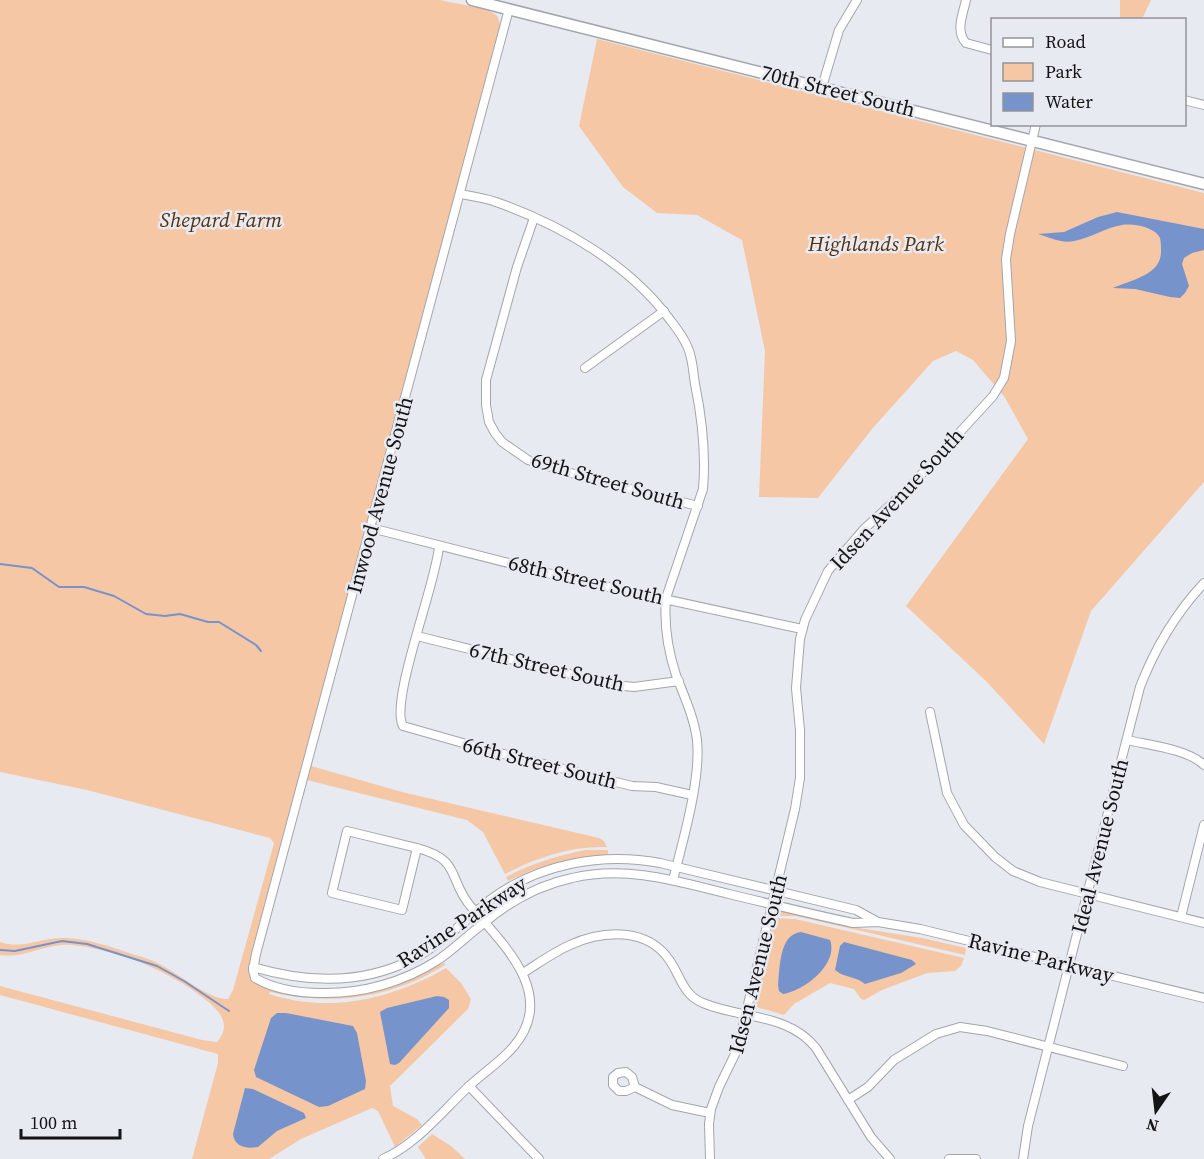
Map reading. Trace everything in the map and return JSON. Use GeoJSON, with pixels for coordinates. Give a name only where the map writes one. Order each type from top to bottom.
{"type":"FeatureCollection","features":[{"type":"Feature","properties":{"kind":"main road","name":"70th Street South"},"geometry":{"type":"LineString","coordinates":[[472,0],[1204,184]]}},
{"type":"Feature","properties":{"kind":"street"},"geometry":{"type":"LineString","coordinates":[[822,87],[838,30],[857,0]]}},
{"type":"Feature","properties":{"kind":"street"},"geometry":{"type":"LineString","coordinates":[[966,1],[960,32],[963,40],[966,43],[991,49]]}},
{"type":"Feature","properties":{"kind":"street","name":"Inwood Avenue South"},"geometry":{"type":"LineString","coordinates":[[253,967],[509,9]]}},
{"type":"Feature","properties":{"kind":"street"},"geometry":{"type":"LineString","coordinates":[[1186,100],[1204,105]]}},
{"type":"Feature","properties":{"kind":"street","name":"Idsen Avenue South"},"geometry":{"type":"LineString","coordinates":[[710,1159],[710,1113],[718,1087],[737,1053],[776,891],[800,778],[800,730],[796,688],[802,629],[828,571],[846,548],[908,489],[993,396],[1004,378],[1012,324],[1006,259],[1036,126]]}},
{"type":"Feature","properties":{"kind":"street"},"geometry":{"type":"LineString","coordinates":[[460,194],[495,201],[556,228],[623,269],[647,291],[664,311],[688,346],[693,363],[705,473],[698,506],[666,598],[665,625],[697,739],[698,765],[673,880]]}},
{"type":"Feature","properties":{"kind":"street","name":"69th Street South"},"geometry":{"type":"LineString","coordinates":[[534,218],[517,267],[486,380],[486,405],[493,430],[502,442],[528,460],[594,480],[698,506]]}},
{"type":"Feature","properties":{"kind":"street"},"geometry":{"type":"LineString","coordinates":[[585,368],[664,311]]}},
{"type":"Feature","properties":{"kind":"street","name":"68th Street South"},"geometry":{"type":"LineString","coordinates":[[371,528],[563,577],[802,629]]}},
{"type":"Feature","properties":{"kind":"street"},"geometry":{"type":"LineString","coordinates":[[417,636],[439,546]]}},
{"type":"Feature","properties":{"kind":"street","name":"Ideal Avenue South"},"geometry":{"type":"LineString","coordinates":[[1023,1159],[1028,1126],[1140,687],[1169,626],[1204,583]]}},
{"type":"Feature","properties":{"kind":"street","name":"67th Street South"},"geometry":{"type":"LineString","coordinates":[[417,636],[615,685],[634,687],[679,681]]}},
{"type":"Feature","properties":{"kind":"street","name":"66th Street South"},"geometry":{"type":"LineString","coordinates":[[417,636],[403,688],[400,714],[403,726],[411,730],[632,786],[656,787],[692,795]]}},
{"type":"Feature","properties":{"kind":"street"},"geometry":{"type":"LineString","coordinates":[[930,712],[947,793],[964,825],[995,857],[1013,871],[1040,882],[1204,923]]}},
{"type":"Feature","properties":{"kind":"street"},"geometry":{"type":"LineString","coordinates":[[1127,740],[1174,751],[1199,760],[1204,765]]}},
{"type":"Feature","properties":{"kind":"street"},"geometry":{"type":"LineString","coordinates":[[1181,917],[1204,825]]}},
{"type":"Feature","properties":{"kind":"street"},"geometry":{"type":"LineString","coordinates":[[382,1159],[409,1143],[509,1051],[523,1033],[530,1006],[528,987],[516,960],[462,896],[449,864],[435,854],[417,848],[347,831],[332,893],[402,910],[417,848]]}},
{"type":"Feature","properties":{"kind":"street","name":"Ravine Parkway"},"geometry":{"type":"LineString","coordinates":[[878,922],[856,910],[652,861],[623,858],[589,860],[526,878],[499,894],[420,955],[373,975],[345,979],[311,979],[253,967],[257,979],[279,987],[312,993],[372,988],[402,978],[434,963],[484,922],[527,894],[572,877],[624,873],[673,880],[853,923],[878,922],[934,933],[1204,998]]}},
{"type":"Feature","properties":{"kind":"street"},"geometry":{"type":"LineString","coordinates":[[523,973],[558,951],[581,940],[613,934],[633,935],[649,941],[673,964],[684,988],[696,999],[707,1005],[784,1024],[802,1034],[816,1048],[873,1140],[890,1159]]}},
{"type":"Feature","properties":{"kind":"street"},"geometry":{"type":"LineString","coordinates":[[848,1100],[870,1085],[892,1062],[932,1037],[950,1029],[976,1028],[1123,1066]]}},
{"type":"Feature","properties":{"kind":"street"},"geometry":{"type":"LineString","coordinates":[[469,1086],[539,1159]]}},
{"type":"Feature","properties":{"kind":"street"},"geometry":{"type":"LineString","coordinates":[[634,1087],[672,1105],[710,1113]]}},
{"type":"Feature","properties":{"kind":"street"},"geometry":{"type":"LineString","coordinates":[[949,1159],[976,1159]]}},
{"type":"Feature","properties":{"kind":"green space","name":"Shepard Farm"},"geometry":{"type":"Polygon","coordinates":[[[0,0],[440,0],[487,11],[499,19],[500,30],[248,970],[251,980],[267,988],[363,993],[400,983],[444,963],[445,965],[404,986],[360,996],[338,999],[270,992],[269,994],[315,1003],[338,1003],[382,995],[404,988],[446,968],[461,983],[471,999],[468,1009],[390,1086],[393,1106],[417,1119],[422,1125],[395,1147],[378,1111],[372,1108],[301,1139],[269,1159],[192,1159],[218,1063],[218,1054],[0,995],[0,986],[202,1040],[217,1042],[224,1030],[224,1024],[216,1009],[192,990],[143,963],[108,952],[72,945],[54,946],[18,955],[0,955],[0,942],[16,945],[64,938],[99,943],[152,960],[204,991],[228,999],[233,990],[274,843],[270,838],[87,790],[0,772],[0,0]]]}},
{"type":"Feature","properties":{"kind":"green space"},"geometry":{"type":"Polygon","coordinates":[[[1120,0],[1151,0],[1142,18],[1120,18],[1120,0]]]}},
{"type":"Feature","properties":{"kind":"green space","name":"Highlands Park"},"geometry":{"type":"Polygon","coordinates":[[[597,39],[1204,193],[1204,482],[1091,611],[1044,744],[986,681],[906,606],[1028,439],[1004,396],[973,360],[956,351],[933,361],[872,429],[818,498],[759,497],[765,351],[742,240],[697,215],[657,213],[623,187],[579,126],[597,39]]]}},
{"type":"Feature","properties":{"kind":"green space"},"geometry":{"type":"Polygon","coordinates":[[[311,766],[402,792],[599,838],[607,847],[580,848],[554,854],[529,862],[505,874],[483,832],[467,820],[307,780],[311,766]]]}},
{"type":"Feature","properties":{"kind":"green space"},"geometry":{"type":"Polygon","coordinates":[[[585,850],[608,850],[608,855],[556,863],[508,881],[506,877],[545,860],[585,850]]]}},
{"type":"Feature","properties":{"kind":"green space"},"geometry":{"type":"Polygon","coordinates":[[[783,911],[846,926],[922,938],[966,948],[965,955],[796,916],[776,914],[783,911]]]}},
{"type":"Feature","properties":{"kind":"green space"},"geometry":{"type":"Polygon","coordinates":[[[774,918],[795,919],[964,958],[961,966],[955,971],[927,973],[882,990],[864,1000],[854,989],[830,983],[794,1004],[784,1015],[753,1006],[774,918]]]}},
{"type":"Feature","properties":{"kind":"green space"},"geometry":{"type":"Polygon","coordinates":[[[432,1134],[451,1146],[465,1159],[426,1159],[418,1147],[432,1134]]]}},
{"type":"Feature","properties":{"kind":"water"},"geometry":{"type":"Polygon","coordinates":[[[1117,212],[1204,229],[1204,250],[1184,258],[1182,264],[1189,286],[1180,298],[1135,289],[1113,288],[1144,276],[1156,266],[1161,252],[1160,238],[1154,231],[1138,225],[1122,225],[1069,242],[1038,234],[1064,232],[1098,217],[1117,212]]]}},
{"type":"Feature","properties":{"kind":"water"},"geometry":{"type":"Polygon","coordinates":[[[801,932],[830,940],[829,958],[818,975],[800,988],[783,994],[779,991],[778,985],[782,953],[788,939],[801,932]]]}},
{"type":"Feature","properties":{"kind":"water"},"geometry":{"type":"Polygon","coordinates":[[[844,942],[912,960],[916,964],[901,973],[865,984],[835,970],[840,946],[844,942]]]}},
{"type":"Feature","properties":{"kind":"water"},"geometry":{"type":"Polygon","coordinates":[[[437,996],[449,1000],[449,1008],[399,1063],[390,1064],[380,1012],[387,1008],[437,996]]]}},
{"type":"Feature","properties":{"kind":"water"},"geometry":{"type":"Polygon","coordinates":[[[277,1013],[353,1026],[357,1033],[366,1081],[365,1089],[328,1106],[319,1107],[256,1077],[254,1070],[271,1018],[277,1013]]]}},
{"type":"Feature","properties":{"kind":"water"},"geometry":{"type":"Polygon","coordinates":[[[245,1088],[253,1089],[304,1113],[306,1118],[277,1131],[258,1147],[242,1146],[236,1142],[233,1134],[245,1088]]]}},
{"type":"Feature","properties":{"kind":"waterway"},"geometry":{"type":"LineString","coordinates":[[0,564],[32,568],[59,587],[84,587],[114,596],[146,614],[165,616],[180,614],[208,622],[219,622],[256,645],[261,651]]}},
{"type":"Feature","properties":{"kind":"waterway"},"geometry":{"type":"LineString","coordinates":[[0,950],[15,951],[62,941],[87,944],[157,966],[229,1011]]}}]}
